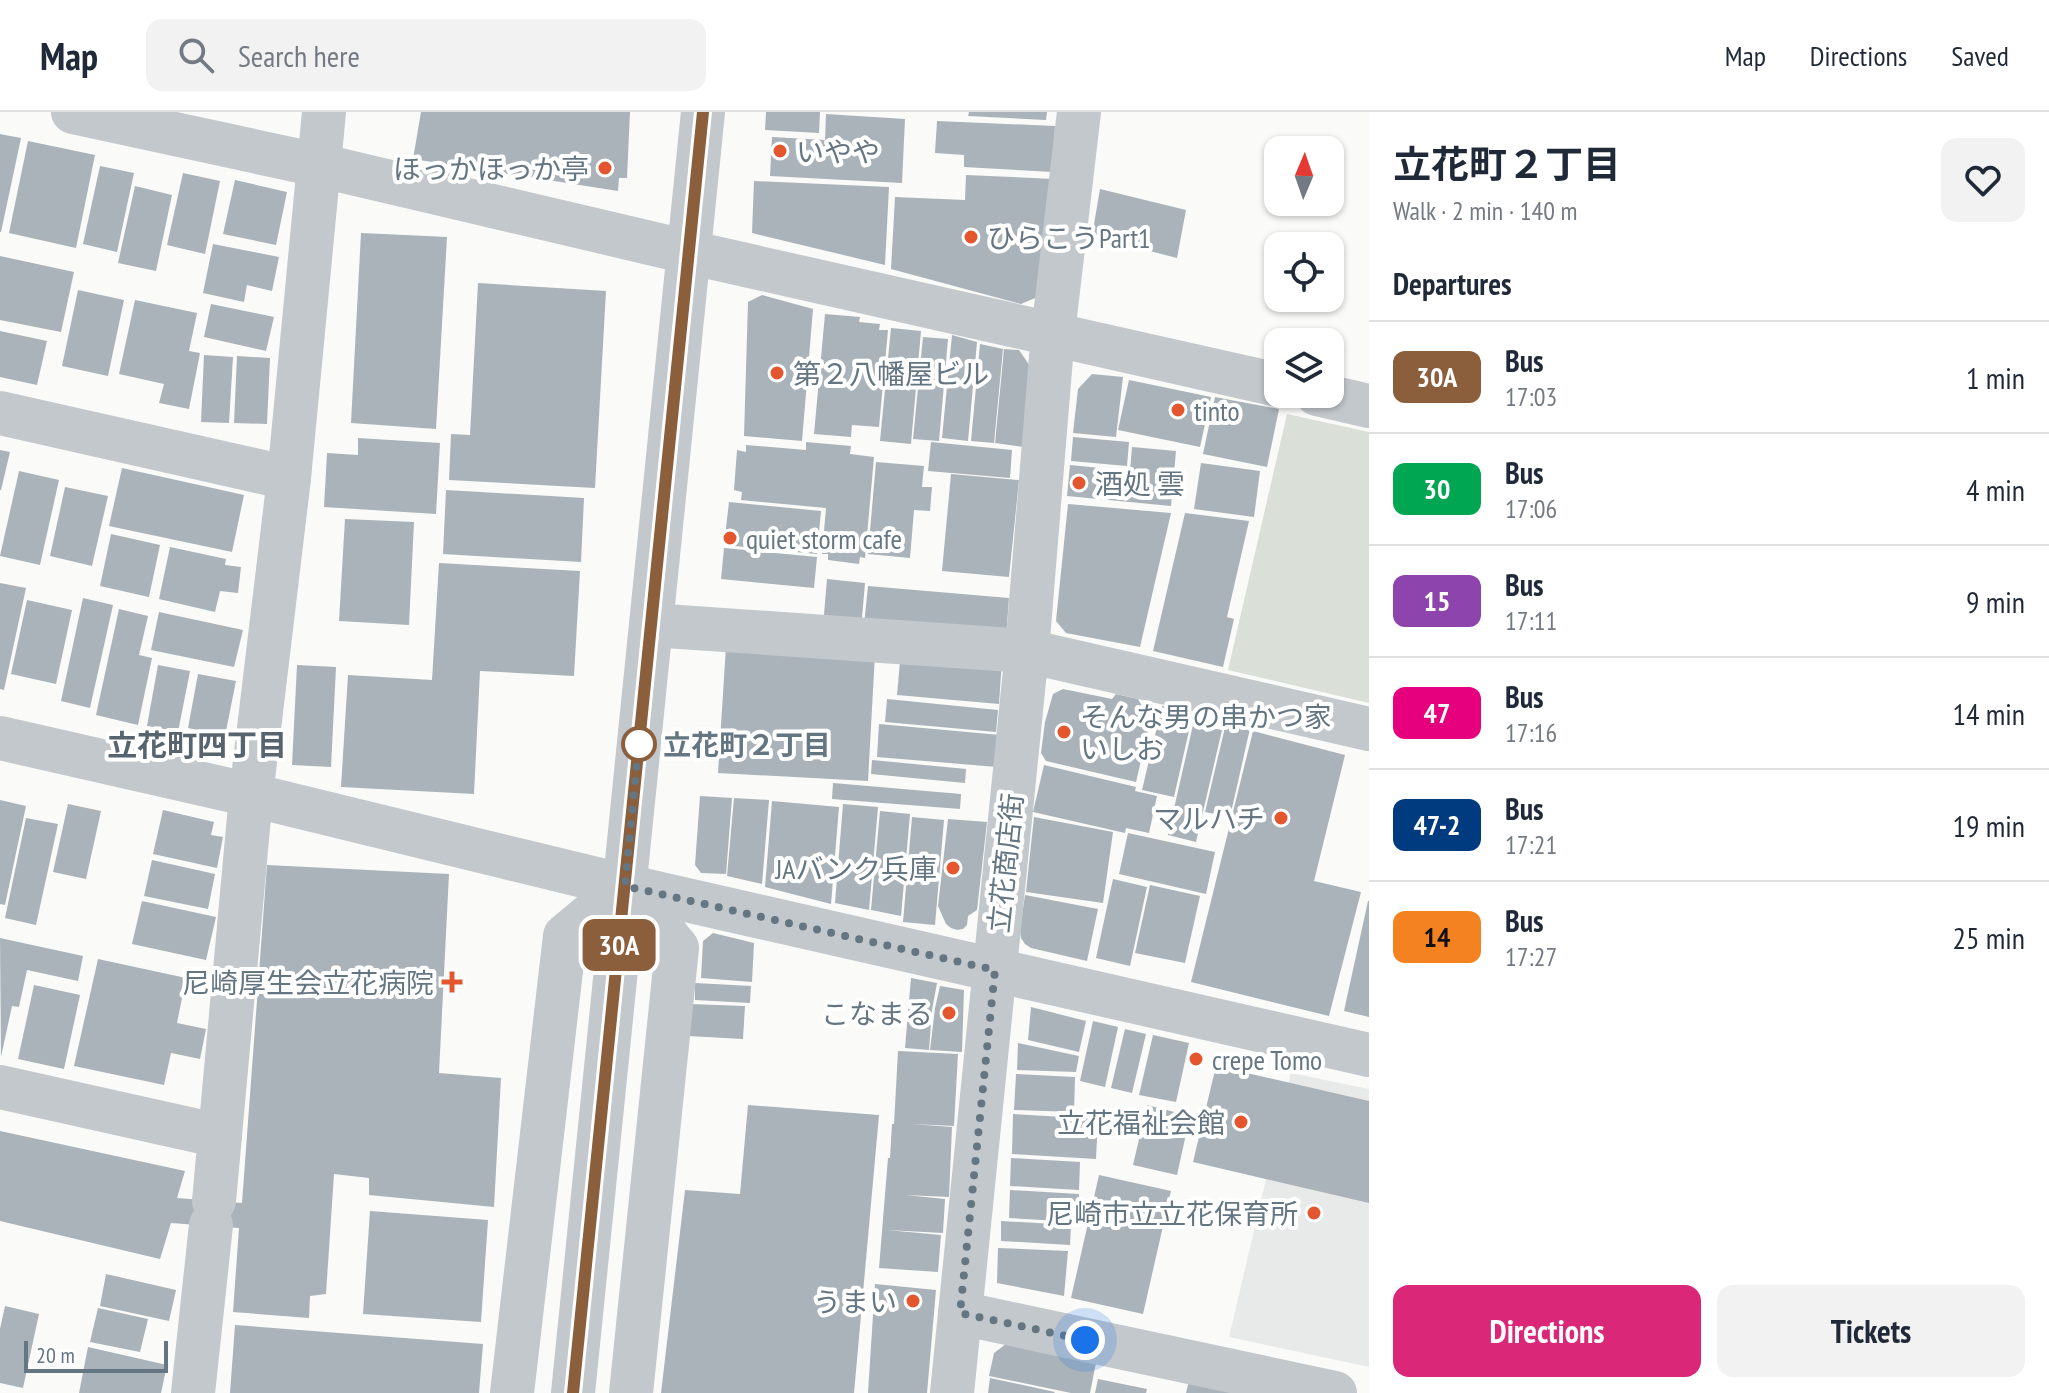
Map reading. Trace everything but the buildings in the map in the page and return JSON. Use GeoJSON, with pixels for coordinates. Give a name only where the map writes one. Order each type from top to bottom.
{"type":"FeatureCollection","features":[{"type":"Feature","properties":{"kind":"street"},"geometry":{"type":"LineString","coordinates":[[73,112],[318,165],[1264,382]]}},
{"type":"Feature","properties":{"kind":"street"},"geometry":{"type":"LineString","coordinates":[[193,1393],[251,795],[289,478],[324,112]]}},
{"type":"Feature","properties":{"kind":"street"},"geometry":{"type":"LineString","coordinates":[[573,1393],[703,112]]}},
{"type":"Feature","properties":{"kind":"street","name":"立花商店街"},"geometry":{"type":"LineString","coordinates":[[952,1393],[1027,651],[1053,333],[1079,112]]}},
{"type":"Feature","properties":{"kind":"street"},"geometry":{"type":"LineString","coordinates":[[1344,400],[1369,406]]}},
{"type":"Feature","properties":{"kind":"street"},"geometry":{"type":"LineString","coordinates":[[0,413],[289,478]]}},
{"type":"Feature","properties":{"kind":"street"},"geometry":{"type":"LineString","coordinates":[[651,625],[1027,651],[1369,729]]}},
{"type":"Feature","properties":{"kind":"street"},"geometry":{"type":"LineString","coordinates":[[0,738],[625,886],[1369,1055]]}},
{"type":"Feature","properties":{"kind":"street"},"geometry":{"type":"LineString","coordinates":[[512,1393],[565,936],[625,886]]}},
{"type":"Feature","properties":{"kind":"street"},"geometry":{"type":"LineString","coordinates":[[625,886],[677,948],[631,1393]]}},
{"type":"Feature","properties":{"kind":"street"},"geometry":{"type":"LineString","coordinates":[[0,1087],[220,1136]]}},
{"type":"Feature","properties":{"kind":"street"},"geometry":{"type":"LineString","coordinates":[[960,1313],[1335,1393]]}},
{"type":"Feature","properties":{"kind":"shaded area"},"geometry":{"type":"Polygon","coordinates":[[[1287,414],[1369,432],[1369,703],[1228,670],[1287,414]]]}},
{"type":"Feature","properties":{"kind":"shaded area","name":"尼崎市立立花保育所"},"geometry":{"type":"Polygon","coordinates":[[[1291,1073],[1369,1089],[1369,1367],[1229,1337],[1291,1073]]]}},
{"type":"Feature","properties":{"kind":"bus line","name":"30A"},"geometry":{"type":"LineString","coordinates":[[573,1393],[703,112]]}},
{"type":"Feature","properties":{"kind":"place","name":"いやや"},"geometry":{"type":"Point","coordinates":[780,151]}},
{"type":"Feature","properties":{"kind":"place","name":"ほっかほっか亭"},"geometry":{"type":"Point","coordinates":[605,168]}},
{"type":"Feature","properties":{"kind":"place","name":"ひらこうPart1"},"geometry":{"type":"Point","coordinates":[971,237]}},
{"type":"Feature","properties":{"kind":"place","name":"第２八幡屋ビル"},"geometry":{"type":"Point","coordinates":[777,373]}},
{"type":"Feature","properties":{"kind":"place","name":"tinto"},"geometry":{"type":"Point","coordinates":[1178,410]}},
{"type":"Feature","properties":{"kind":"place","name":"酒処 雲"},"geometry":{"type":"Point","coordinates":[1079,483]}},
{"type":"Feature","properties":{"kind":"place","name":"quiet storm cafe"},"geometry":{"type":"Point","coordinates":[730,538]}},
{"type":"Feature","properties":{"kind":"place","name":"そんな男の串かつ家 いしお"},"geometry":{"type":"Point","coordinates":[1064,732]}},
{"type":"Feature","properties":{"kind":"place","name":"立花町２丁目"},"geometry":{"type":"Point","coordinates":[639,744]}},
{"type":"Feature","properties":{"kind":"place","name":"マルハチ"},"geometry":{"type":"Point","coordinates":[1281,818]}},
{"type":"Feature","properties":{"kind":"place","name":"JAバンク兵庫"},"geometry":{"type":"Point","coordinates":[953,868]}},
{"type":"Feature","properties":{"kind":"place","name":"尼崎厚生会立花病院"},"geometry":{"type":"Point","coordinates":[452,982]}},
{"type":"Feature","properties":{"kind":"place","name":"こなまる"},"geometry":{"type":"Point","coordinates":[949,1013]}},
{"type":"Feature","properties":{"kind":"place","name":"crepe Tomo"},"geometry":{"type":"Point","coordinates":[1196,1059]}},
{"type":"Feature","properties":{"kind":"place","name":"立花福祉会館"},"geometry":{"type":"Point","coordinates":[1241,1122]}},
{"type":"Feature","properties":{"kind":"place","name":"尼崎市立立花保育所"},"geometry":{"type":"Point","coordinates":[1314,1213]}},
{"type":"Feature","properties":{"kind":"place","name":"うまい"},"geometry":{"type":"Point","coordinates":[913,1301]}},
{"type":"Feature","properties":{"kind":"district","name":"立花町四丁目"},"geometry":{"type":"Point","coordinates":[197,744]}},
{"type":"Feature","properties":{"kind":"route"},"geometry":{"type":"LineString","coordinates":[[639,744],[639,741],[625,886],[995,970],[960,1313],[1085,1340]]}}]}
